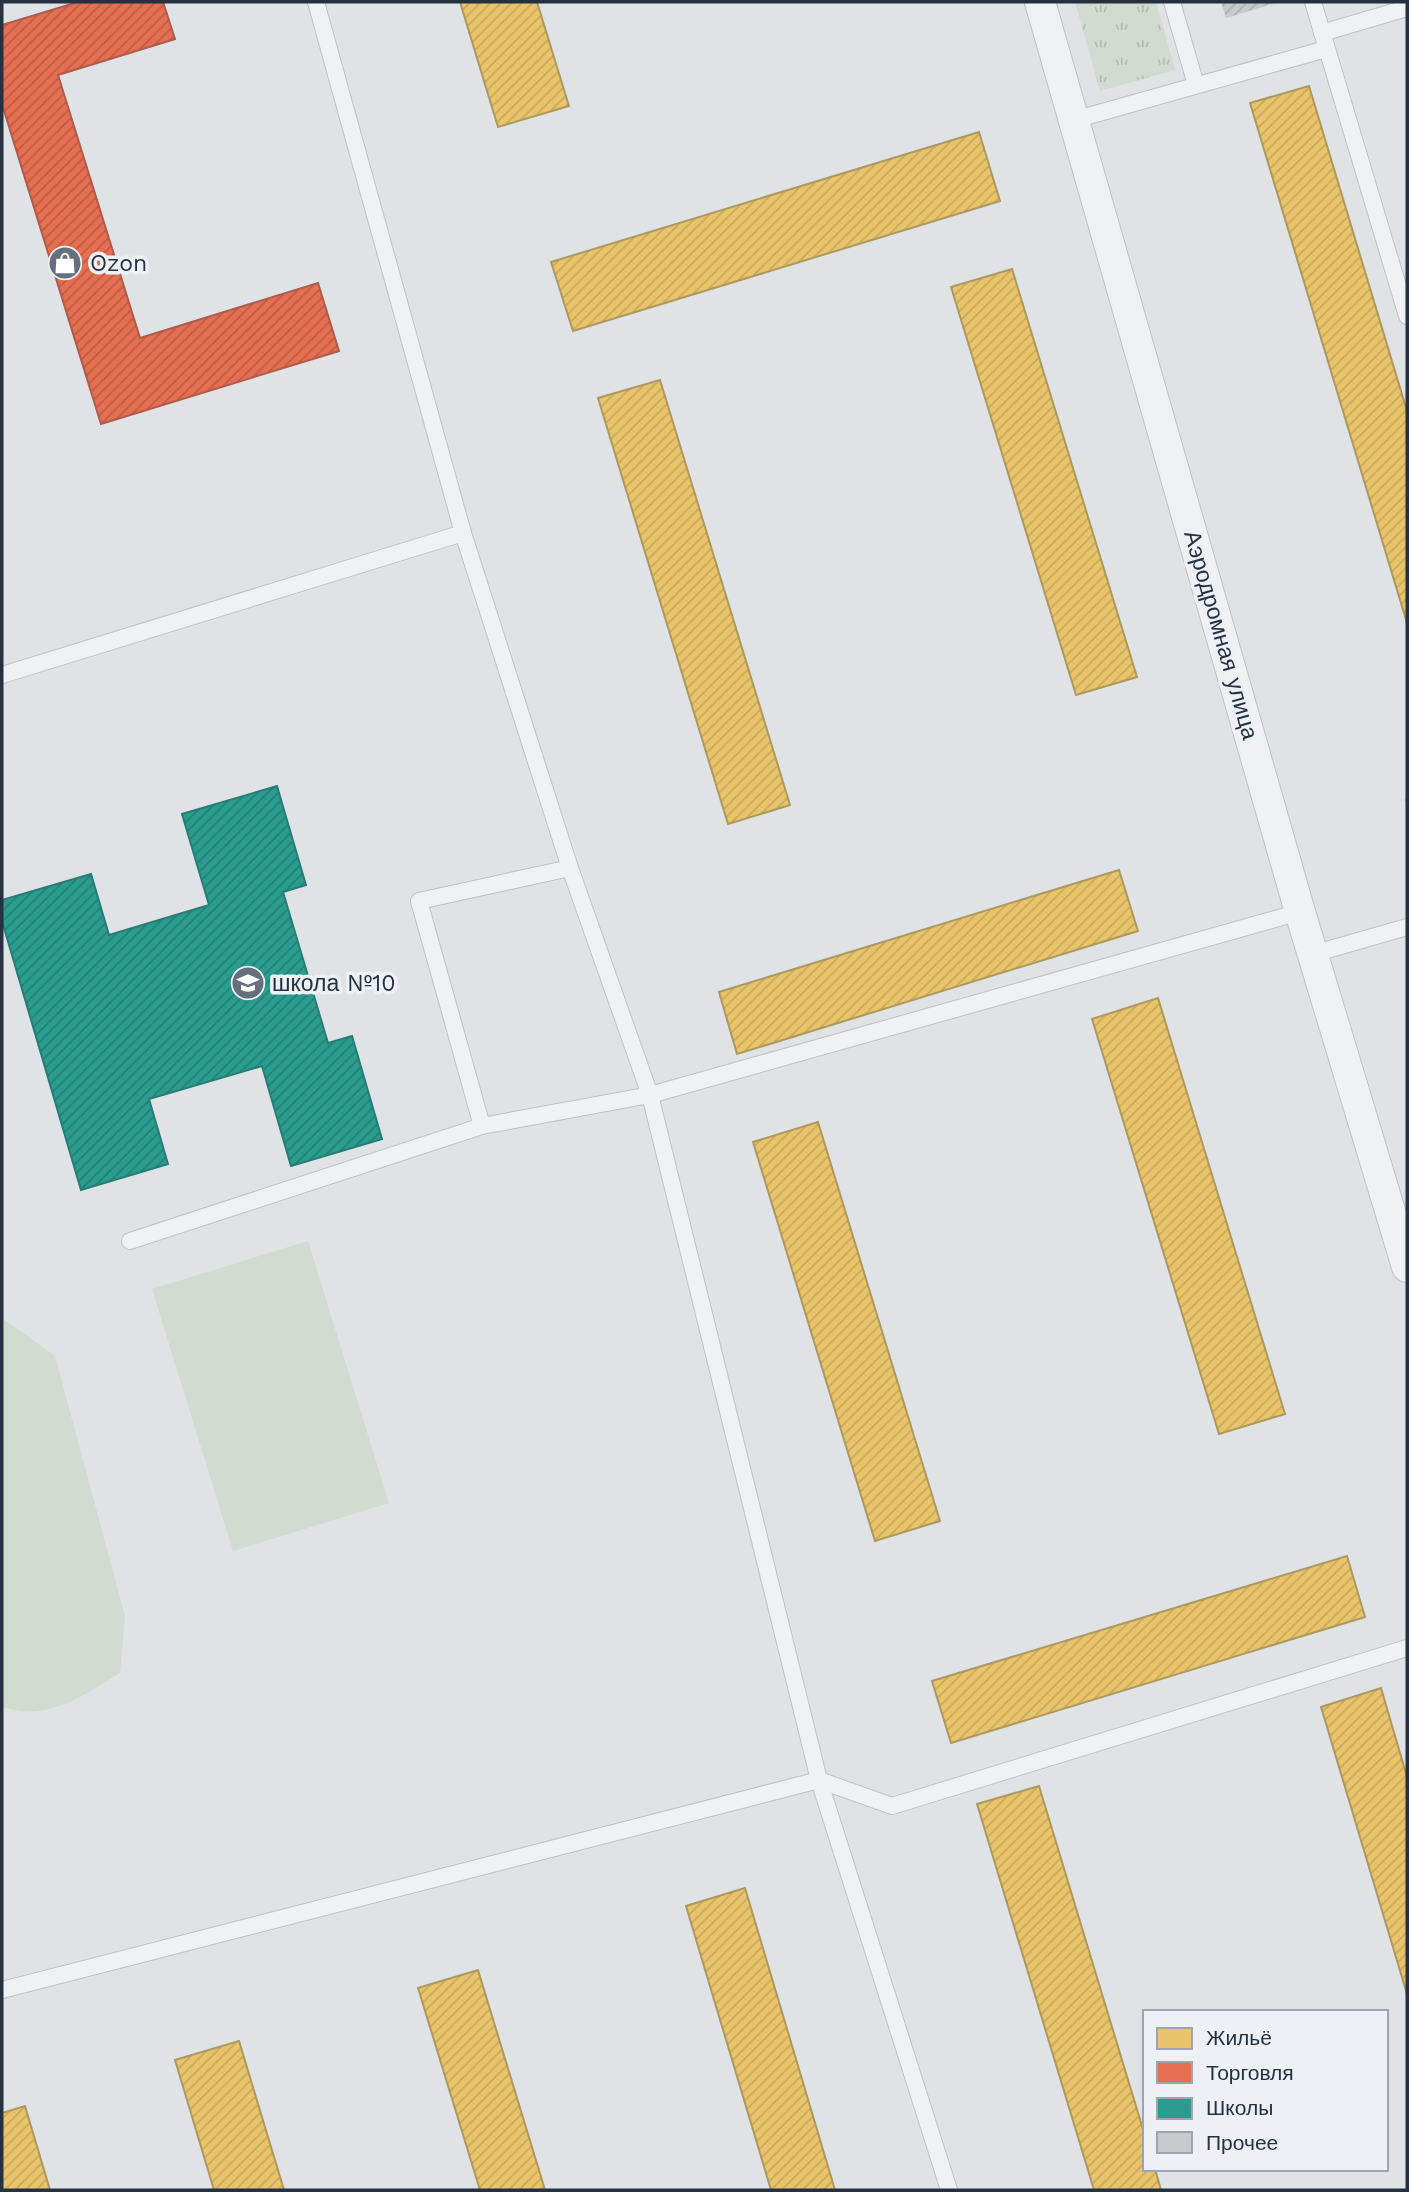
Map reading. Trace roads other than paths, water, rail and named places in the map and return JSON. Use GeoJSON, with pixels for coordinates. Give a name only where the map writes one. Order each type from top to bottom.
{"type":"FeatureCollection","features":[{"type":"Feature","properties":{"kind":"street","name":"Аэродромная улица"},"geometry":{"type":"LineString","coordinates":[[1040,2],[1300,912],[1407,1266]]}},
{"type":"Feature","properties":{"kind":"lane"},"geometry":{"type":"LineString","coordinates":[[316,2],[463,533],[570,867],[650,1095],[819,1780],[949,2190]]}},
{"type":"Feature","properties":{"kind":"lane"},"geometry":{"type":"LineString","coordinates":[[1172,2],[1196,85]]}},
{"type":"Feature","properties":{"kind":"lane"},"geometry":{"type":"LineString","coordinates":[[1312,2],[1407,316]]}},
{"type":"Feature","properties":{"kind":"lane"},"geometry":{"type":"LineString","coordinates":[[1074,120],[1196,85],[1324,41],[1407,8]]}},
{"type":"Feature","properties":{"kind":"lane"},"geometry":{"type":"LineString","coordinates":[[2,676],[463,533]]}},
{"type":"Feature","properties":{"kind":"lane"},"geometry":{"type":"LineString","coordinates":[[482,1126],[419,901],[570,867]]}},
{"type":"Feature","properties":{"kind":"lane"},"geometry":{"type":"LineString","coordinates":[[130,1241],[482,1126],[650,1095],[1300,912]]}},
{"type":"Feature","properties":{"kind":"lane"},"geometry":{"type":"LineString","coordinates":[[1313,954],[1407,927]]}},
{"type":"Feature","properties":{"kind":"lane"},"geometry":{"type":"LineString","coordinates":[[2,1990],[819,1780],[892,1805],[1407,1648]]}},
{"type":"Feature","properties":{"kind":"place","name":"Ozon"},"geometry":{"type":"Point","coordinates":[65,263]}},
{"type":"Feature","properties":{"kind":"place","name":"школа №10"},"geometry":{"type":"Point","coordinates":[248,983]}}]}
